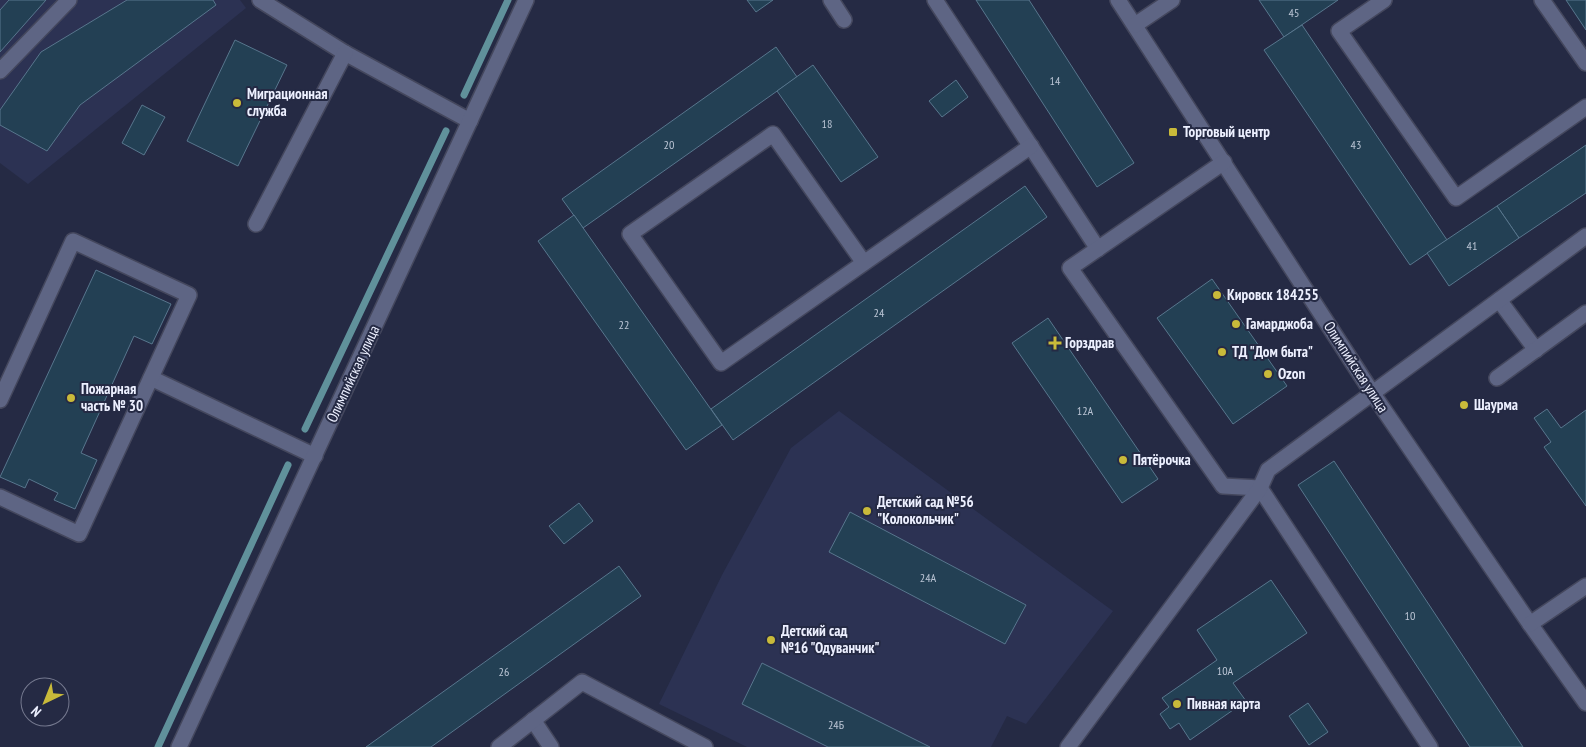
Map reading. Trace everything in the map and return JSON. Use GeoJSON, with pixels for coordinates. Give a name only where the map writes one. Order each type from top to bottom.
{"type":"FeatureCollection","features":[{"type":"Feature","properties":{"kind":"street"},"geometry":{"type":"LineString","coordinates":[[0,71],[69,0]]}},
{"type":"Feature","properties":{"kind":"street"},"geometry":{"type":"LineString","coordinates":[[260,0],[345,52],[470,121]]}},
{"type":"Feature","properties":{"kind":"street","name":"Олимпийская улица"},"geometry":{"type":"LineString","coordinates":[[179,747],[526,0]]}},
{"type":"Feature","properties":{"kind":"street"},"geometry":{"type":"LineString","coordinates":[[831,0],[844,20]]}},
{"type":"Feature","properties":{"kind":"street"},"geometry":{"type":"LineString","coordinates":[[935,0],[1098,248]]}},
{"type":"Feature","properties":{"kind":"street","name":"Олимпийская улица"},"geometry":{"type":"LineString","coordinates":[[1118,0],[1373,394],[1586,703]]}},
{"type":"Feature","properties":{"kind":"street"},"geometry":{"type":"LineString","coordinates":[[1135,25],[1172,0]]}},
{"type":"Feature","properties":{"kind":"street"},"geometry":{"type":"LineString","coordinates":[[1384,0],[1339,31],[1456,198],[1586,107]]}},
{"type":"Feature","properties":{"kind":"street"},"geometry":{"type":"LineString","coordinates":[[1542,0],[1586,63]]}},
{"type":"Feature","properties":{"kind":"street"},"geometry":{"type":"LineString","coordinates":[[256,224],[345,52]]}},
{"type":"Feature","properties":{"kind":"street"},"geometry":{"type":"LineString","coordinates":[[864,263],[773,134],[630,234],[721,363],[864,263],[1031,146]]}},
{"type":"Feature","properties":{"kind":"street"},"geometry":{"type":"LineString","coordinates":[[1224,162],[1070,268],[1223,486],[1260,488]]}},
{"type":"Feature","properties":{"kind":"street"},"geometry":{"type":"LineString","coordinates":[[1068,747],[1260,488],[1268,470],[1586,236]]}},
{"type":"Feature","properties":{"kind":"street"},"geometry":{"type":"LineString","coordinates":[[0,400],[73,242],[189,295],[79,534],[0,497]]}},
{"type":"Feature","properties":{"kind":"street"},"geometry":{"type":"LineString","coordinates":[[1499,300],[1536,350]]}},
{"type":"Feature","properties":{"kind":"street"},"geometry":{"type":"LineString","coordinates":[[1497,378],[1586,313]]}},
{"type":"Feature","properties":{"kind":"street"},"geometry":{"type":"LineString","coordinates":[[151,378],[315,456]]}},
{"type":"Feature","properties":{"kind":"street"},"geometry":{"type":"LineString","coordinates":[[1260,488],[1430,747]]}},
{"type":"Feature","properties":{"kind":"street"},"geometry":{"type":"LineString","coordinates":[[1530,624],[1586,586]]}},
{"type":"Feature","properties":{"kind":"street"},"geometry":{"type":"LineString","coordinates":[[499,747],[582,682],[706,747]]}},
{"type":"Feature","properties":{"kind":"street"},"geometry":{"type":"LineString","coordinates":[[533,720],[551,747]]}},
{"type":"Feature","properties":{"kind":"shaded area"},"geometry":{"type":"Polygon","coordinates":[[[0,0],[240,0],[246,8],[28,184],[0,163],[0,0]]]}},
{"type":"Feature","properties":{"kind":"shaded area","name":"Детский сад №56 \"Колокольчик\""},"geometry":{"type":"Polygon","coordinates":[[[839,411],[1113,611],[1026,724],[1007,716],[991,747],[747,747],[659,704],[722,575],[791,448],[839,411]]]}},
{"type":"Feature","properties":{"kind":"building"},"geometry":{"type":"Polygon","coordinates":[[[9,0],[46,0],[0,52],[0,10],[9,0]]]}},
{"type":"Feature","properties":{"kind":"building"},"geometry":{"type":"Polygon","coordinates":[[[127,0],[213,0],[216,5],[80,105],[47,151],[0,125],[0,110],[41,52],[127,0]]]}},
{"type":"Feature","properties":{"kind":"building"},"geometry":{"type":"Polygon","coordinates":[[[747,0],[773,0],[756,12],[747,0]]]}},
{"type":"Feature","properties":{"kind":"building"},"geometry":{"type":"Polygon","coordinates":[[[976,0],[1029,0],[1134,163],[1097,187],[976,0]]]}},
{"type":"Feature","properties":{"kind":"building"},"geometry":{"type":"Polygon","coordinates":[[[1259,0],[1338,0],[1284,37],[1259,0]]]}},
{"type":"Feature","properties":{"kind":"building"},"geometry":{"type":"Polygon","coordinates":[[[1566,0],[1586,0],[1586,30],[1566,0]]]}},
{"type":"Feature","properties":{"kind":"building"},"geometry":{"type":"Polygon","coordinates":[[[1302,25],[1447,240],[1410,265],[1264,50],[1302,25]]]}},
{"type":"Feature","properties":{"kind":"building","name":"Миграционная служба"},"geometry":{"type":"Polygon","coordinates":[[[235,40],[287,65],[238,166],[187,141],[235,40]]]}},
{"type":"Feature","properties":{"kind":"building"},"geometry":{"type":"Polygon","coordinates":[[[776,47],[797,77],[583,228],[562,199],[776,47]]]}},
{"type":"Feature","properties":{"kind":"building"},"geometry":{"type":"Polygon","coordinates":[[[813,65],[878,157],[841,182],[777,91],[813,65]]]}},
{"type":"Feature","properties":{"kind":"building"},"geometry":{"type":"Polygon","coordinates":[[[956,80],[968,97],[942,117],[929,101],[956,80]]]}},
{"type":"Feature","properties":{"kind":"building"},"geometry":{"type":"Polygon","coordinates":[[[142,105],[165,117],[144,155],[122,143],[142,105]]]}},
{"type":"Feature","properties":{"kind":"building"},"geometry":{"type":"Polygon","coordinates":[[[1586,145],[1586,193],[1519,238],[1497,206],[1586,145]]]}},
{"type":"Feature","properties":{"kind":"building"},"geometry":{"type":"Polygon","coordinates":[[[1025,186],[1047,217],[733,440],[711,409],[1025,186]]]}},
{"type":"Feature","properties":{"kind":"building"},"geometry":{"type":"Polygon","coordinates":[[[1497,206],[1519,238],[1449,286],[1427,253],[1497,206]]]}},
{"type":"Feature","properties":{"kind":"building"},"geometry":{"type":"Polygon","coordinates":[[[574,215],[722,425],[686,450],[538,241],[574,215]]]}},
{"type":"Feature","properties":{"kind":"building","name":"Пожарная часть № 30"},"geometry":{"type":"Polygon","coordinates":[[[96,270],[171,304],[152,344],[134,336],[81,453],[97,460],[75,509],[54,500],[58,493],[29,479],[25,488],[0,477],[96,270]]]}},
{"type":"Feature","properties":{"kind":"building","name":"ТД \"Дом быта\""},"geometry":{"type":"Polygon","coordinates":[[[1212,279],[1287,386],[1233,424],[1157,318],[1212,279]]]}},
{"type":"Feature","properties":{"kind":"building"},"geometry":{"type":"Polygon","coordinates":[[[1048,318],[1158,479],[1122,503],[1012,343],[1048,318]]]}},
{"type":"Feature","properties":{"kind":"building"},"geometry":{"type":"Polygon","coordinates":[[[1547,409],[1561,428],[1586,410],[1586,506],[1544,447],[1551,442],[1534,418],[1547,409]]]}},
{"type":"Feature","properties":{"kind":"building"},"geometry":{"type":"Polygon","coordinates":[[[1334,461],[1523,747],[1470,747],[1298,485],[1334,461]]]}},
{"type":"Feature","properties":{"kind":"building"},"geometry":{"type":"Polygon","coordinates":[[[579,503],[593,521],[564,544],[549,526],[579,503]]]}},
{"type":"Feature","properties":{"kind":"building"},"geometry":{"type":"Polygon","coordinates":[[[850,512],[1026,605],[1005,644],[829,552],[850,512]]]}},
{"type":"Feature","properties":{"kind":"building"},"geometry":{"type":"Polygon","coordinates":[[[619,566],[641,596],[431,747],[366,747],[619,566]]]}},
{"type":"Feature","properties":{"kind":"building"},"geometry":{"type":"Polygon","coordinates":[[[1271,580],[1307,633],[1233,683],[1246,701],[1190,740],[1179,723],[1170,729],[1160,714],[1169,707],[1162,698],[1217,660],[1197,630],[1271,580]]]}},
{"type":"Feature","properties":{"kind":"building"},"geometry":{"type":"Polygon","coordinates":[[[762,663],[930,747],[828,747],[742,704],[762,663]]]}},
{"type":"Feature","properties":{"kind":"building"},"geometry":{"type":"Polygon","coordinates":[[[1308,703],[1328,732],[1309,745],[1289,716],[1308,703]]]}},
{"type":"Feature","properties":{"kind":"waterway"},"geometry":{"type":"LineString","coordinates":[[464,95],[508,0]]}},
{"type":"Feature","properties":{"kind":"waterway"},"geometry":{"type":"LineString","coordinates":[[305,429],[446,131]]}},
{"type":"Feature","properties":{"kind":"waterway"},"geometry":{"type":"LineString","coordinates":[[158,747],[288,465]]}},
{"type":"Feature","properties":{"kind":"place","name":"Миграционная служба"},"geometry":{"type":"Point","coordinates":[237,103]}},
{"type":"Feature","properties":{"kind":"place","name":"Торговый центр"},"geometry":{"type":"Point","coordinates":[1173,132]}},
{"type":"Feature","properties":{"kind":"place","name":"Кировск 184255"},"geometry":{"type":"Point","coordinates":[1217,295]}},
{"type":"Feature","properties":{"kind":"place","name":"Гамарджоба"},"geometry":{"type":"Point","coordinates":[1236,324]}},
{"type":"Feature","properties":{"kind":"place","name":"Горздрав"},"geometry":{"type":"Point","coordinates":[1055,343]}},
{"type":"Feature","properties":{"kind":"place","name":"ТД \"Дом быта\""},"geometry":{"type":"Point","coordinates":[1222,352]}},
{"type":"Feature","properties":{"kind":"place","name":"Ozon"},"geometry":{"type":"Point","coordinates":[1268,374]}},
{"type":"Feature","properties":{"kind":"place","name":"Пожарная часть № 30"},"geometry":{"type":"Point","coordinates":[71,398]}},
{"type":"Feature","properties":{"kind":"place","name":"Шаурма"},"geometry":{"type":"Point","coordinates":[1464,405]}},
{"type":"Feature","properties":{"kind":"place","name":"Пятёрочка"},"geometry":{"type":"Point","coordinates":[1123,460]}},
{"type":"Feature","properties":{"kind":"place","name":"Детский сад №56 \"Колокольчик\""},"geometry":{"type":"Point","coordinates":[867,511]}},
{"type":"Feature","properties":{"kind":"place","name":"Детский сад №16 \"Одуванчик\""},"geometry":{"type":"Point","coordinates":[771,640]}},
{"type":"Feature","properties":{"kind":"place","name":"Пивная карта"},"geometry":{"type":"Point","coordinates":[1177,704]}}]}
